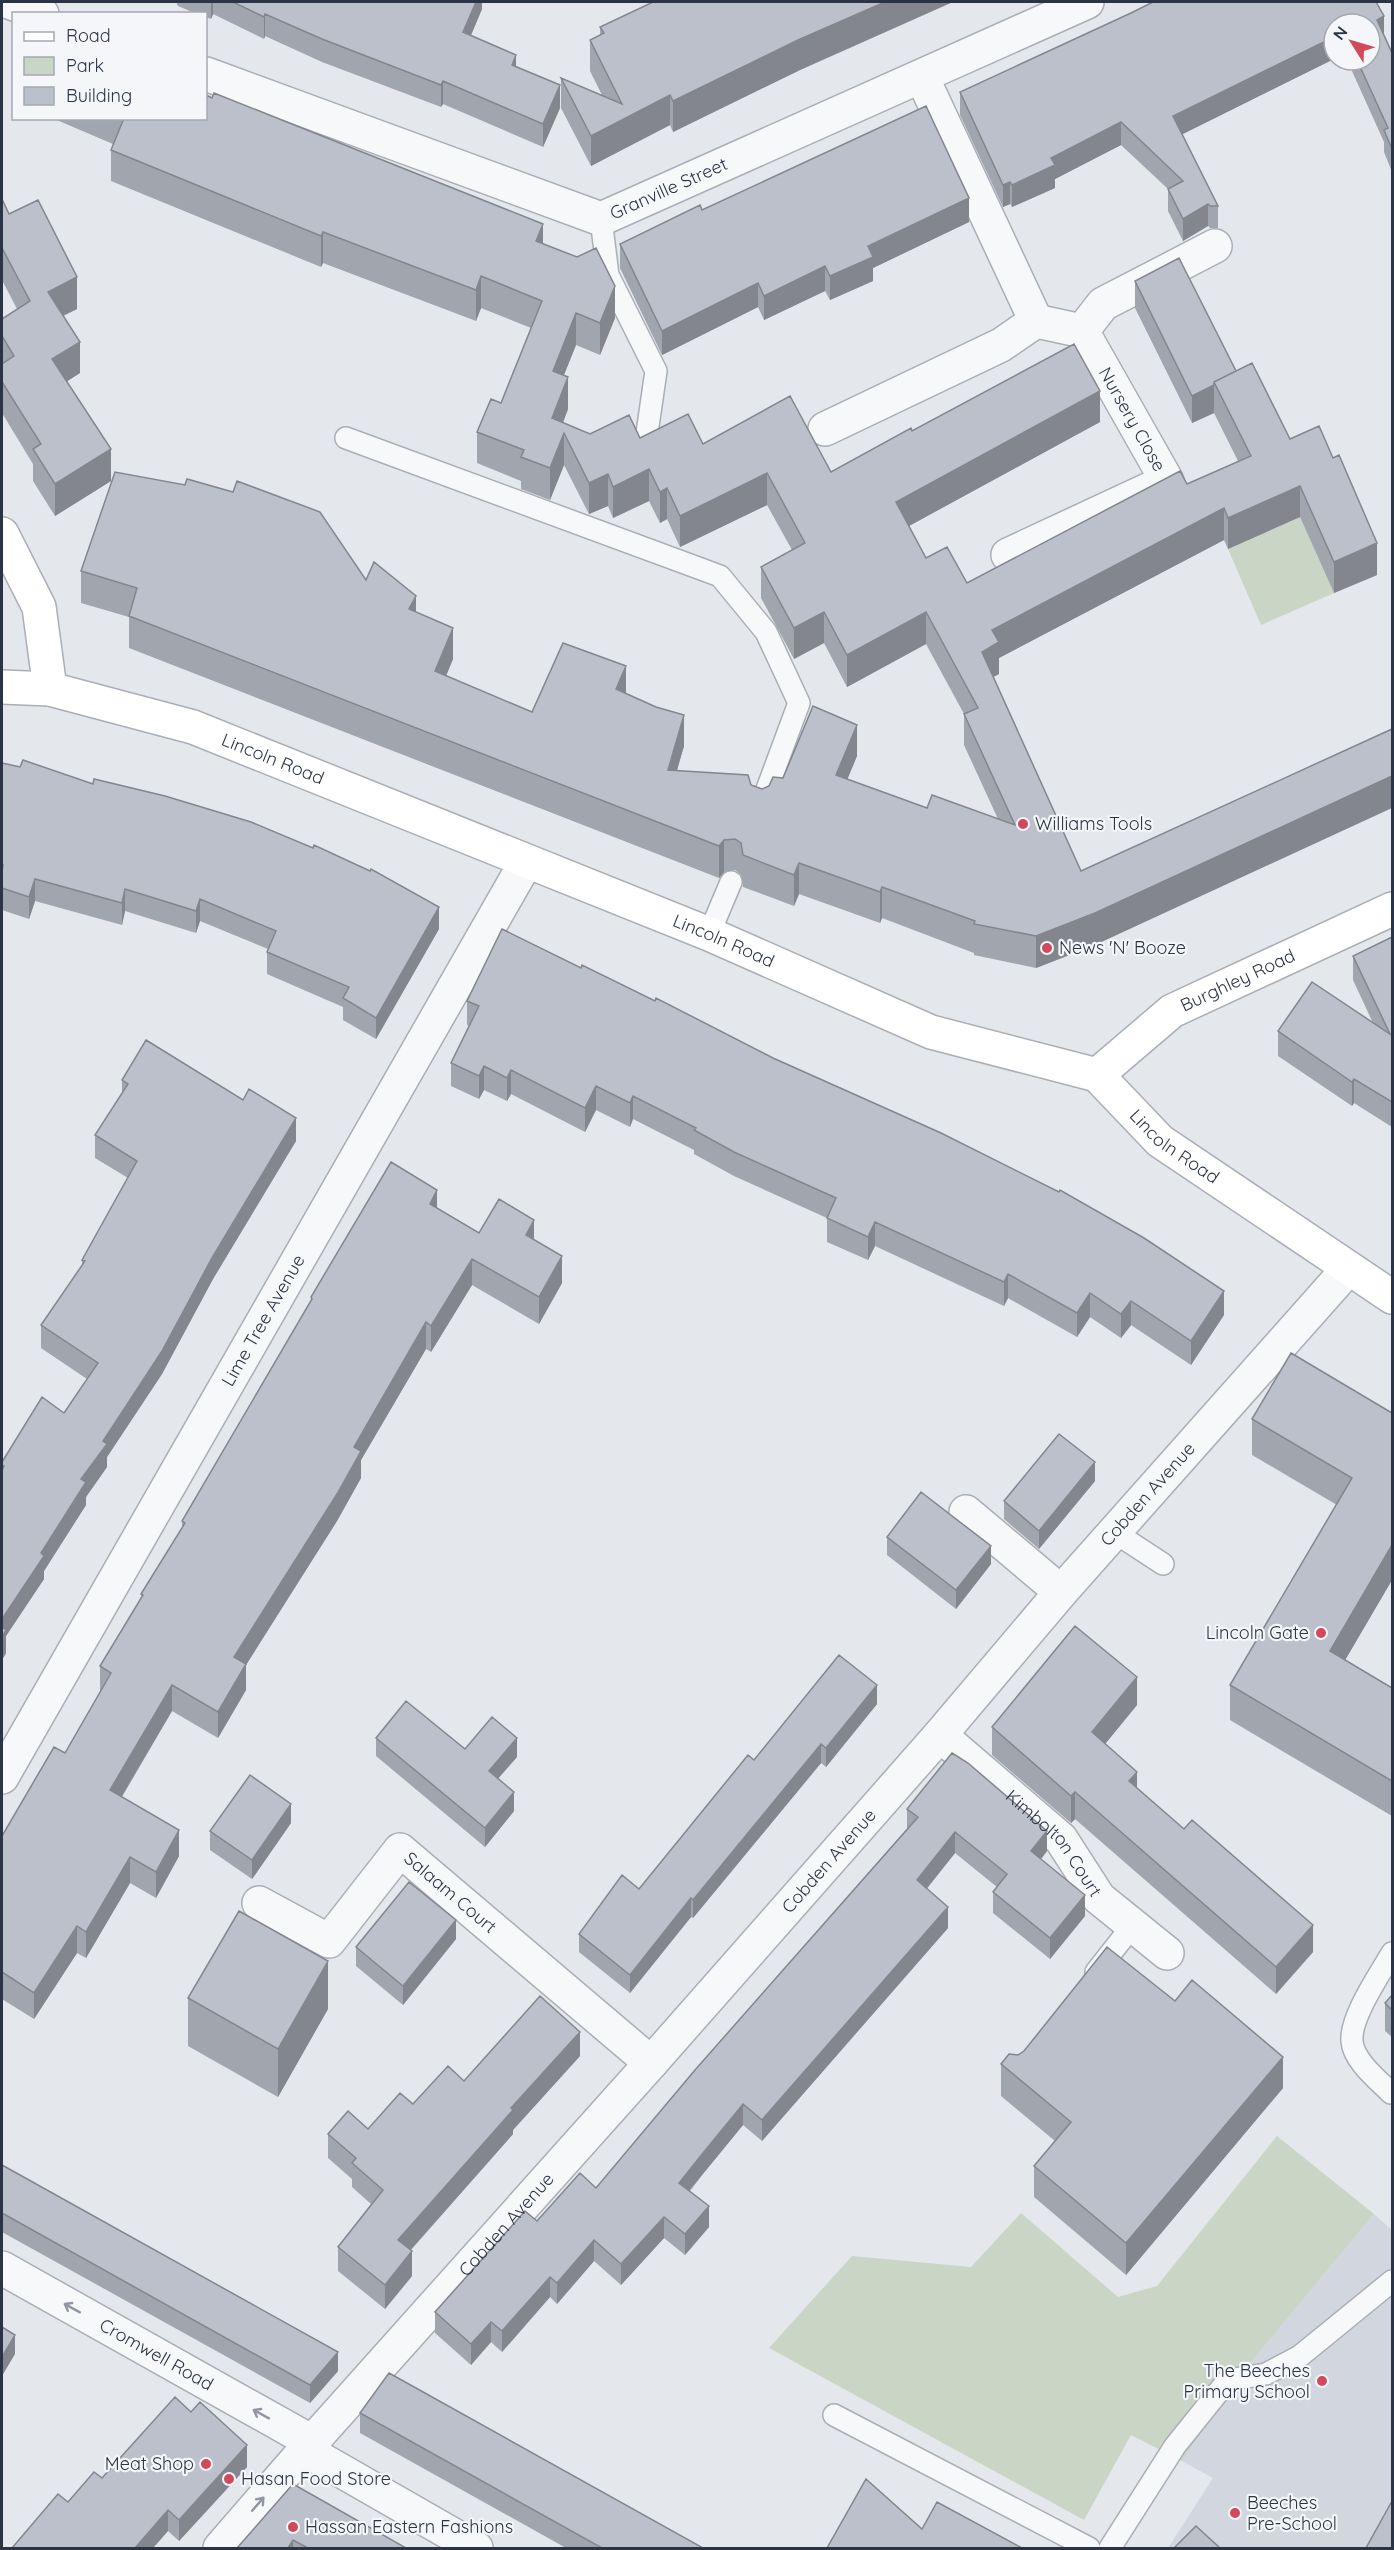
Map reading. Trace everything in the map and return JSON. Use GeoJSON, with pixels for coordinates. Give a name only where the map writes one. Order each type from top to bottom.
{"type":"FeatureCollection","features":[{"type":"Feature","properties":{"kind":"street"},"geometry":{"type":"LineString","coordinates":[[9,2],[36,12]]}},
{"type":"Feature","properties":{"kind":"street","name":"Granville Street"},"geometry":{"type":"LineString","coordinates":[[207,74],[601,219],[1087,2]]}},
{"type":"Feature","properties":{"kind":"street"},"geometry":{"type":"LineString","coordinates":[[922,76],[1036,321]]}},
{"type":"Feature","properties":{"kind":"street"},"geometry":{"type":"LineString","coordinates":[[825,429],[1001,345],[1036,321],[1082,331],[1103,304],[1215,246]]}},
{"type":"Feature","properties":{"kind":"street","name":"Nursery Close"},"geometry":{"type":"LineString","coordinates":[[1008,555],[1167,481],[1082,331]]}},
{"type":"Feature","properties":{"kind":"street"},"geometry":{"type":"LineString","coordinates":[[2,534],[39,607],[50,689]]}},
{"type":"Feature","properties":{"kind":"street","name":"Lincoln Road"},"geometry":{"type":"LineString","coordinates":[[2,687],[50,689],[193,727],[709,934],[931,1032],[1097,1075],[1160,1141],[1392,1297]]}},
{"type":"Feature","properties":{"kind":"street","name":"Lime Tree Avenue"},"geometry":{"type":"LineString","coordinates":[[2,1777],[526,862]]}},
{"type":"Feature","properties":{"kind":"street","name":"Burghley Road"},"geometry":{"type":"LineString","coordinates":[[1097,1075],[1172,1011],[1392,909]]}},
{"type":"Feature","properties":{"kind":"street","name":"Cobden Avenue"},"geometry":{"type":"LineString","coordinates":[[220,2548],[308,2446],[651,2063],[939,1735],[1061,1592],[1348,1269]]}},
{"type":"Feature","properties":{"kind":"street"},"geometry":{"type":"LineString","coordinates":[[966,1512],[1061,1592]]}},
{"type":"Feature","properties":{"kind":"street","name":"Kimbolton Court"},"geometry":{"type":"LineString","coordinates":[[939,1735],[1061,1839],[1099,1898],[1167,1953]]}},
{"type":"Feature","properties":{"kind":"street","name":"Salaam Court"},"geometry":{"type":"LineString","coordinates":[[259,1903],[329,1941],[400,1850],[651,2063]]}},
{"type":"Feature","properties":{"kind":"street","name":"Cromwell Road"},"geometry":{"type":"LineString","coordinates":[[2,2268],[308,2446],[476,2548]]}},
{"type":"Feature","properties":{"kind":"lane"},"geometry":{"type":"LineString","coordinates":[[601,219],[608,275],[656,371],[647,432]]}},
{"type":"Feature","properties":{"kind":"lane"},"geometry":{"type":"LineString","coordinates":[[346,438],[720,576],[766,632],[799,703],[760,808]]}},
{"type":"Feature","properties":{"kind":"lane"},"geometry":{"type":"LineString","coordinates":[[709,934],[731,882]]}},
{"type":"Feature","properties":{"kind":"lane"},"geometry":{"type":"LineString","coordinates":[[1114,1532],[1162,1564]]}},
{"type":"Feature","properties":{"kind":"lane"},"geometry":{"type":"LineString","coordinates":[[1081,1990],[1133,1925]]}},
{"type":"Feature","properties":{"kind":"lane"},"geometry":{"type":"LineString","coordinates":[[1391,2093],[1364,2067],[1352,2042],[1360,2007],[1392,1953]]}},
{"type":"Feature","properties":{"kind":"lane"},"geometry":{"type":"LineString","coordinates":[[1110,2548],[1175,2446],[1228,2380],[1266,2374],[1300,2356],[1392,2281]]}},
{"type":"Feature","properties":{"kind":"lane"},"geometry":{"type":"LineString","coordinates":[[834,2415],[1089,2548]]}},
{"type":"Feature","properties":{"kind":"shaded area","name":"The Beeches Primary School"},"geometry":{"type":"Polygon","coordinates":[[[1374,2214],[1392,2230],[1392,2548],[1168,2548],[1213,2478],[1182,2461],[1247,2367],[1374,2214]]]}},
{"type":"Feature","properties":{"kind":"green space"},"geometry":{"type":"Polygon","coordinates":[[[1300,517],[1334,593],[1261,625],[1228,549],[1300,517]]]}},
{"type":"Feature","properties":{"kind":"green space"},"geometry":{"type":"Polygon","coordinates":[[[1277,2136],[1374,2214],[1247,2367],[1182,2461],[1131,2435],[1084,2520],[769,2348],[852,2256],[971,2267],[1021,2213],[1118,2297],[1157,2286],[1277,2136]]]}},
{"type":"Feature","properties":{"kind":"building"},"geometry":{"type":"Polygon","coordinates":[[[233,2],[476,2],[463,32],[516,55],[512,65],[560,85],[543,124],[443,81],[441,85],[322,39],[265,14],[264,17],[233,2]]]}},
{"type":"Feature","properties":{"kind":"building"},"geometry":{"type":"Polygon","coordinates":[[[653,2],[885,2],[798,40],[673,101],[670,95],[591,136],[561,78],[622,104],[590,40],[604,33],[600,27],[653,2]]]}},
{"type":"Feature","properties":{"kind":"building"},"geometry":{"type":"Polygon","coordinates":[[[1153,2],[1376,2],[1382,12],[1322,12],[1322,43],[1173,116],[1218,206],[1208,204],[1183,219],[1168,189],[1183,181],[1121,122],[1051,158],[1055,165],[1012,185],[1010,182],[1003,185],[960,92],[1153,2]]]}},
{"type":"Feature","properties":{"kind":"building"},"geometry":{"type":"Polygon","coordinates":[[[1382,31],[1392,53],[1392,149],[1384,130],[1388,128],[1362,72],[1382,72],[1382,31]]]}},
{"type":"Feature","properties":{"kind":"building"},"geometry":{"type":"Polygon","coordinates":[[[214,93],[543,224],[536,241],[577,257],[596,248],[615,286],[600,323],[576,313],[553,371],[568,377],[552,418],[590,434],[629,415],[640,438],[688,414],[703,444],[790,396],[831,472],[1074,344],[1100,391],[896,502],[926,558],[947,547],[967,583],[1180,471],[1187,484],[1251,456],[1214,382],[1252,363],[1290,439],[1319,426],[1333,458],[1339,455],[1377,543],[1334,562],[1300,486],[1228,518],[1224,508],[992,630],[999,642],[982,652],[1081,871],[1392,729],[1392,776],[1095,913],[1036,936],[974,924],[975,921],[882,887],[880,892],[799,863],[794,875],[743,855],[741,843],[735,839],[724,840],[719,846],[129,616],[137,588],[81,571],[115,472],[185,485],[187,479],[233,492],[237,481],[320,512],[366,580],[374,562],[416,596],[409,609],[453,628],[435,671],[532,712],[563,643],[626,666],[616,689],[656,707],[684,715],[668,770],[748,775],[751,785],[762,789],[769,786],[773,777],[783,778],[813,706],[857,725],[836,775],[927,808],[932,795],[1015,825],[964,714],[978,708],[926,612],[847,655],[824,612],[794,628],[761,567],[805,543],[767,473],[680,516],[667,488],[660,492],[649,469],[613,487],[608,474],[589,483],[564,433],[550,468],[521,457],[524,450],[477,432],[491,399],[501,403],[542,301],[481,276],[476,290],[323,232],[321,236],[111,150],[123,120],[207,120],[207,96],[212,98],[214,93]]]}},
{"type":"Feature","properties":{"kind":"building"},"geometry":{"type":"Polygon","coordinates":[[[926,106],[969,198],[868,246],[873,257],[830,276],[825,266],[764,296],[758,283],[662,331],[620,244],[700,205],[702,210],[926,106]]]}},
{"type":"Feature","properties":{"kind":"building"},"geometry":{"type":"Polygon","coordinates":[[[2,199],[9,214],[38,200],[77,277],[48,292],[80,342],[52,359],[111,449],[55,484],[33,449],[41,444],[2,382],[2,364],[14,356],[2,336],[2,319],[30,301],[2,248],[2,199]]]}},
{"type":"Feature","properties":{"kind":"building"},"geometry":{"type":"Polygon","coordinates":[[[1179,258],[1236,371],[1192,396],[1135,281],[1179,258]]]}},
{"type":"Feature","properties":{"kind":"building"},"geometry":{"type":"Polygon","coordinates":[[[23,760],[93,784],[94,779],[165,796],[251,822],[313,848],[314,845],[370,871],[371,869],[439,907],[376,1018],[343,998],[349,987],[267,952],[276,931],[200,899],[196,911],[125,889],[122,903],[35,879],[29,897],[2,888],[2,763],[20,767],[23,760]]]}},
{"type":"Feature","properties":{"kind":"building"},"geometry":{"type":"Polygon","coordinates":[[[502,929],[581,968],[582,965],[655,1001],[656,998],[773,1058],[941,1133],[1059,1192],[1060,1190],[1144,1238],[1224,1291],[1191,1341],[1131,1301],[1121,1314],[1090,1293],[1077,1313],[1008,1274],[1004,1282],[875,1222],[868,1237],[827,1218],[836,1198],[734,1152],[694,1130],[696,1128],[633,1096],[630,1103],[596,1086],[585,1108],[511,1070],[507,1078],[484,1066],[479,1076],[451,1063],[479,1006],[467,1001],[502,929]]]}},
{"type":"Feature","properties":{"kind":"building"},"geometry":{"type":"Polygon","coordinates":[[[1392,937],[1392,1102],[1354,1079],[1352,1082],[1278,1031],[1312,982],[1390,1034],[1353,956],[1392,937]]]}},
{"type":"Feature","properties":{"kind":"building"},"geometry":{"type":"Polygon","coordinates":[[[146,1040],[243,1100],[249,1089],[296,1118],[213,1256],[162,1351],[103,1441],[107,1444],[81,1479],[86,1482],[41,1553],[44,1556],[2,1619],[2,1470],[4,1466],[2,1462],[42,1397],[64,1413],[98,1363],[41,1325],[85,1261],[82,1260],[137,1161],[95,1135],[128,1084],[122,1080],[146,1040]]]}},
{"type":"Feature","properties":{"kind":"building"},"geometry":{"type":"Polygon","coordinates":[[[391,1162],[437,1190],[430,1204],[479,1233],[499,1199],[534,1220],[526,1235],[562,1256],[539,1297],[472,1259],[431,1326],[426,1322],[354,1447],[361,1451],[337,1494],[234,1657],[246,1664],[218,1712],[172,1685],[110,1790],[179,1830],[156,1872],[130,1857],[86,1932],[77,1926],[34,1993],[2,1972],[2,1836],[54,1747],[65,1753],[111,1673],[100,1666],[185,1523],[182,1521],[391,1162]]]}},
{"type":"Feature","properties":{"kind":"building","name":"Lincoln Gate"},"geometry":{"type":"Polygon","coordinates":[[[1291,1353],[1392,1413],[1392,1545],[1330,1651],[1392,1688],[1392,1781],[1230,1685],[1352,1478],[1252,1419],[1291,1353]]]}},
{"type":"Feature","properties":{"kind":"building"},"geometry":{"type":"Polygon","coordinates":[[[1059,1434],[1095,1462],[1039,1531],[1004,1501],[1059,1434]]]}},
{"type":"Feature","properties":{"kind":"building"},"geometry":{"type":"Polygon","coordinates":[[[921,1492],[991,1546],[956,1590],[887,1537],[921,1492]]]}},
{"type":"Feature","properties":{"kind":"building"},"geometry":{"type":"Polygon","coordinates":[[[1075,1626],[1137,1677],[1092,1732],[1137,1772],[1129,1781],[1184,1829],[1192,1820],[1313,1925],[1276,1967],[1075,1792],[1071,1796],[992,1727],[1075,1626]]]}},
{"type":"Feature","properties":{"kind":"building"},"geometry":{"type":"Polygon","coordinates":[[[839,1655],[877,1685],[826,1748],[821,1744],[693,1900],[691,1898],[630,1975],[579,1934],[622,1875],[639,1889],[748,1755],[754,1760],[839,1655]]]}},
{"type":"Feature","properties":{"kind":"building"},"geometry":{"type":"Polygon","coordinates":[[[406,1701],[465,1749],[492,1717],[517,1738],[489,1771],[514,1792],[485,1828],[376,1738],[406,1701]]]}},
{"type":"Feature","properties":{"kind":"building"},"geometry":{"type":"Polygon","coordinates":[[[952,1753],[968,1763],[1047,1831],[1031,1851],[1085,1895],[1050,1938],[993,1892],[1007,1874],[955,1832],[917,1880],[948,1907],[762,2120],[743,2104],[703,2153],[679,2183],[709,2206],[685,2234],[664,2217],[621,2264],[594,2240],[557,2283],[550,2277],[502,2331],[491,2322],[471,2344],[435,2312],[525,2211],[537,2221],[580,2173],[596,2188],[695,2070],[918,1817],[907,1809],[952,1753]]]}},
{"type":"Feature","properties":{"kind":"building"},"geometry":{"type":"Polygon","coordinates":[[[250,1775],[291,1804],[252,1860],[210,1831],[250,1775]]]}},
{"type":"Feature","properties":{"kind":"building"},"geometry":{"type":"Polygon","coordinates":[[[409,1882],[456,1920],[403,1986],[356,1947],[409,1882]]]}},
{"type":"Feature","properties":{"kind":"building"},"geometry":{"type":"Polygon","coordinates":[[[239,1911],[328,1961],[278,2049],[188,1998],[239,1911]]]}},
{"type":"Feature","properties":{"kind":"building"},"geometry":{"type":"Polygon","coordinates":[[[1107,1947],[1175,2001],[1192,1980],[1283,2057],[1126,2243],[1034,2166],[1071,2122],[1001,2064],[1009,2054],[1018,2055],[1024,2051],[1107,1947]]]}},
{"type":"Feature","properties":{"kind":"building"},"geometry":{"type":"Polygon","coordinates":[[[1392,1995],[1392,2010],[1385,2003],[1392,1995]]]}},
{"type":"Feature","properties":{"kind":"building"},"geometry":{"type":"Polygon","coordinates":[[[540,1996],[580,2032],[511,2108],[513,2110],[398,2240],[412,2251],[385,2285],[338,2247],[383,2190],[352,2163],[356,2158],[328,2134],[348,2111],[368,2129],[400,2093],[413,2104],[448,2066],[464,2081],[540,1996]]]}},
{"type":"Feature","properties":{"kind":"building"},"geometry":{"type":"Polygon","coordinates":[[[2,2165],[338,2352],[310,2385],[2,2213],[2,2165]]]}},
{"type":"Feature","properties":{"kind":"building"},"geometry":{"type":"Polygon","coordinates":[[[2,2327],[15,2335],[2,2357],[2,2327]]]}},
{"type":"Feature","properties":{"kind":"building"},"geometry":{"type":"Polygon","coordinates":[[[389,2373],[703,2548],[602,2548],[360,2413],[389,2373]]]}},
{"type":"Feature","properties":{"kind":"building"},"geometry":{"type":"Polygon","coordinates":[[[175,2397],[191,2412],[200,2402],[247,2445],[179,2520],[168,2510],[135,2548],[12,2548],[58,2494],[68,2502],[94,2472],[102,2478],[175,2397]]]}},
{"type":"Feature","properties":{"kind":"building"},"geometry":{"type":"Polygon","coordinates":[[[866,2479],[922,2529],[937,2502],[1022,2548],[827,2548],[866,2479]]]}},
{"type":"Feature","properties":{"kind":"building"},"geometry":{"type":"Polygon","coordinates":[[[293,2484],[406,2548],[308,2548],[293,2540],[288,2548],[237,2548],[293,2484]]]}},
{"type":"Feature","properties":{"kind":"building"},"geometry":{"type":"Polygon","coordinates":[[[1392,2501],[1392,2548],[1366,2548],[1392,2501]]]}},
{"type":"Feature","properties":{"kind":"building"},"geometry":{"type":"Polygon","coordinates":[[[1196,2526],[1220,2548],[1174,2548],[1196,2526]]]}},
{"type":"Feature","properties":{"kind":"place","name":"Williams Tools"},"geometry":{"type":"Point","coordinates":[1023,824]}},
{"type":"Feature","properties":{"kind":"place","name":"News 'N' Booze"},"geometry":{"type":"Point","coordinates":[1047,948]}},
{"type":"Feature","properties":{"kind":"place","name":"Lincoln Gate"},"geometry":{"type":"Point","coordinates":[1321,1633]}},
{"type":"Feature","properties":{"kind":"place","name":"The Beeches Primary School"},"geometry":{"type":"Point","coordinates":[1322,2381]}},
{"type":"Feature","properties":{"kind":"place","name":"Meat Shop"},"geometry":{"type":"Point","coordinates":[206,2464]}},
{"type":"Feature","properties":{"kind":"place","name":"Hasan Food Store"},"geometry":{"type":"Point","coordinates":[229,2479]}},
{"type":"Feature","properties":{"kind":"place","name":"Beeches Pre-School"},"geometry":{"type":"Point","coordinates":[1235,2513]}},
{"type":"Feature","properties":{"kind":"place","name":"Hassan Eastern Fashions"},"geometry":{"type":"Point","coordinates":[293,2527]}}]}
